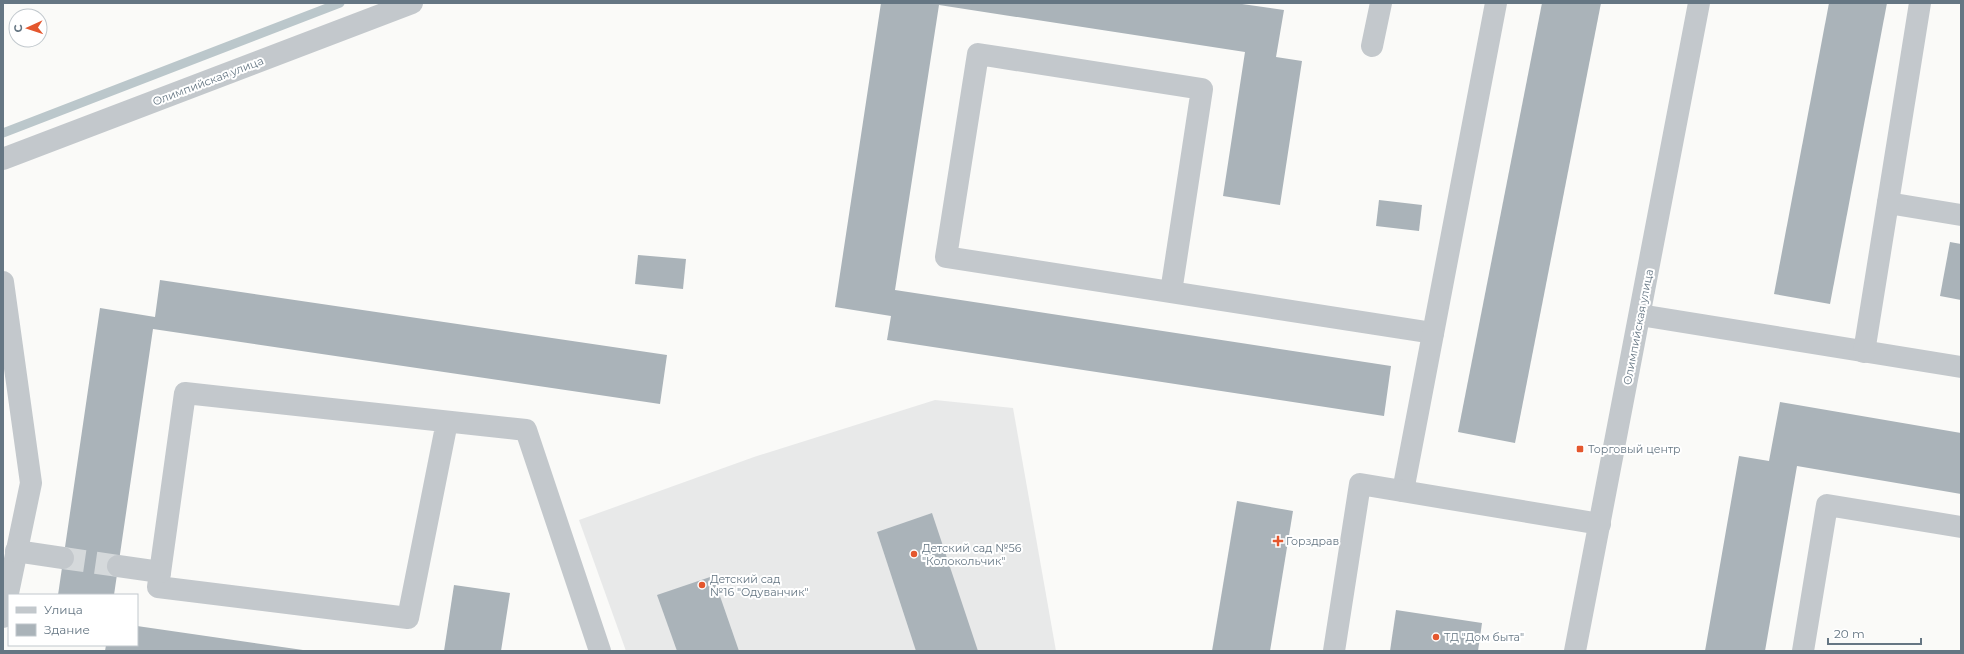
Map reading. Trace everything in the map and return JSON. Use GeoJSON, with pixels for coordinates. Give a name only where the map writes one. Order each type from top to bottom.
{"type":"FeatureCollection","features":[{"type":"Feature","properties":{"kind":"street","name":"Олимпийская улица"},"geometry":{"type":"LineString","coordinates":[[3,159],[412,3]]}},
{"type":"Feature","properties":{"kind":"street"},"geometry":{"type":"LineString","coordinates":[[1372,46],[1380,3]]}},
{"type":"Feature","properties":{"kind":"street"},"geometry":{"type":"LineString","coordinates":[[1403,491],[1496,3]]}},
{"type":"Feature","properties":{"kind":"street","name":"Олимпийская улица"},"geometry":{"type":"LineString","coordinates":[[1575,651],[1699,3]]}},
{"type":"Feature","properties":{"kind":"street"},"geometry":{"type":"LineString","coordinates":[[1864,352],[1920,3]]}},
{"type":"Feature","properties":{"kind":"street"},"geometry":{"type":"LineString","coordinates":[[1171,292],[1202,88],[978,54],[946,257],[1433,333]]}},
{"type":"Feature","properties":{"kind":"street"},"geometry":{"type":"LineString","coordinates":[[1888,203],[1961,215]]}},
{"type":"Feature","properties":{"kind":"street"},"geometry":{"type":"LineString","coordinates":[[3,282],[31,483],[3,617]]}},
{"type":"Feature","properties":{"kind":"street"},"geometry":{"type":"LineString","coordinates":[[1640,315],[1961,367]]}},
{"type":"Feature","properties":{"kind":"street"},"geometry":{"type":"LineString","coordinates":[[447,422],[408,618],[158,587],[185,393],[526,430],[600,651]]}},
{"type":"Feature","properties":{"kind":"street"},"geometry":{"type":"LineString","coordinates":[[1334,651],[1360,484],[1600,524]]}},
{"type":"Feature","properties":{"kind":"street"},"geometry":{"type":"LineString","coordinates":[[1803,651],[1827,506],[1961,527]]}},
{"type":"Feature","properties":{"kind":"street"},"geometry":{"type":"LineString","coordinates":[[16,551],[63,558]]}},
{"type":"Feature","properties":{"kind":"street"},"geometry":{"type":"LineString","coordinates":[[118,566],[160,572]]}},
{"type":"Feature","properties":{"kind":"shaded area","name":"Детский сад №56 \"Колокольчик\""},"geometry":{"type":"Polygon","coordinates":[[[935,400],[1013,408],[1056,651],[626,651],[579,520],[754,457],[935,400]]]}},
{"type":"Feature","properties":{"kind":"building"},"geometry":{"type":"Polygon","coordinates":[[[881,3],[1235,3],[1284,10],[1276,57],[1302,61],[1280,205],[1223,196],[1245,52],[939,5],[895,290],[1391,366],[1384,416],[887,340],[891,316],[835,307],[881,3]]]}},
{"type":"Feature","properties":{"kind":"building"},"geometry":{"type":"Polygon","coordinates":[[[1542,3],[1601,3],[1515,443],[1458,432],[1542,3]]]}},
{"type":"Feature","properties":{"kind":"building"},"geometry":{"type":"Polygon","coordinates":[[[1829,3],[1887,3],[1830,304],[1774,294],[1829,3]]]}},
{"type":"Feature","properties":{"kind":"building"},"geometry":{"type":"Polygon","coordinates":[[[1379,200],[1422,205],[1419,231],[1376,226],[1379,200]]]}},
{"type":"Feature","properties":{"kind":"building"},"geometry":{"type":"Polygon","coordinates":[[[1950,242],[1961,244],[1961,300],[1940,296],[1950,242]]]}},
{"type":"Feature","properties":{"kind":"building"},"geometry":{"type":"Polygon","coordinates":[[[638,255],[686,259],[683,289],[635,284],[638,255]]]}},
{"type":"Feature","properties":{"kind":"building"},"geometry":{"type":"Polygon","coordinates":[[[160,280],[667,355],[660,404],[153,329],[114,594],[58,594],[100,308],[155,317],[160,280]]]}},
{"type":"Feature","properties":{"kind":"building"},"geometry":{"type":"Polygon","coordinates":[[[1780,402],[1961,433],[1961,494],[1797,466],[1765,651],[1705,651],[1739,456],[1769,461],[1780,402]]]}},
{"type":"Feature","properties":{"kind":"building"},"geometry":{"type":"Polygon","coordinates":[[[1237,501],[1293,511],[1270,651],[1212,651],[1237,501]]]}},
{"type":"Feature","properties":{"kind":"building"},"geometry":{"type":"Polygon","coordinates":[[[932,513],[978,651],[916,651],[877,532],[932,513]]]}},
{"type":"Feature","properties":{"kind":"building"},"geometry":{"type":"Polygon","coordinates":[[[713,576],[739,651],[677,651],[657,595],[713,576]]]}},
{"type":"Feature","properties":{"kind":"building"},"geometry":{"type":"Polygon","coordinates":[[[454,585],[510,593],[501,651],[444,651],[454,585]]]}},
{"type":"Feature","properties":{"kind":"building","name":"ТД \"Дом быта\""},"geometry":{"type":"Polygon","coordinates":[[[1396,610],[1482,623],[1478,651],[1390,651],[1396,610]]]}},
{"type":"Feature","properties":{"kind":"building"},"geometry":{"type":"Polygon","coordinates":[[[138,626],[303,650],[303,651],[105,651],[106,646],[138,646],[138,626]]]}},
{"type":"Feature","properties":{"kind":"waterway"},"geometry":{"type":"LineString","coordinates":[[3,133],[340,3]]}},
{"type":"Feature","properties":{"kind":"tunnel"},"geometry":{"type":"LineString","coordinates":[[63,558],[118,566]]}},
{"type":"Feature","properties":{"kind":"place","name":"Торговый центр"},"geometry":{"type":"Point","coordinates":[1580,449]}},
{"type":"Feature","properties":{"kind":"place","name":"Горздрав"},"geometry":{"type":"Point","coordinates":[1278,541]}},
{"type":"Feature","properties":{"kind":"place","name":"Детский сад №56 \"Колокольчик\""},"geometry":{"type":"Point","coordinates":[914,554]}},
{"type":"Feature","properties":{"kind":"place","name":"Детский сад №16 \"Одуванчик\""},"geometry":{"type":"Point","coordinates":[702,585]}},
{"type":"Feature","properties":{"kind":"place","name":"ТД \"Дом быта\""},"geometry":{"type":"Point","coordinates":[1436,637]}}]}
